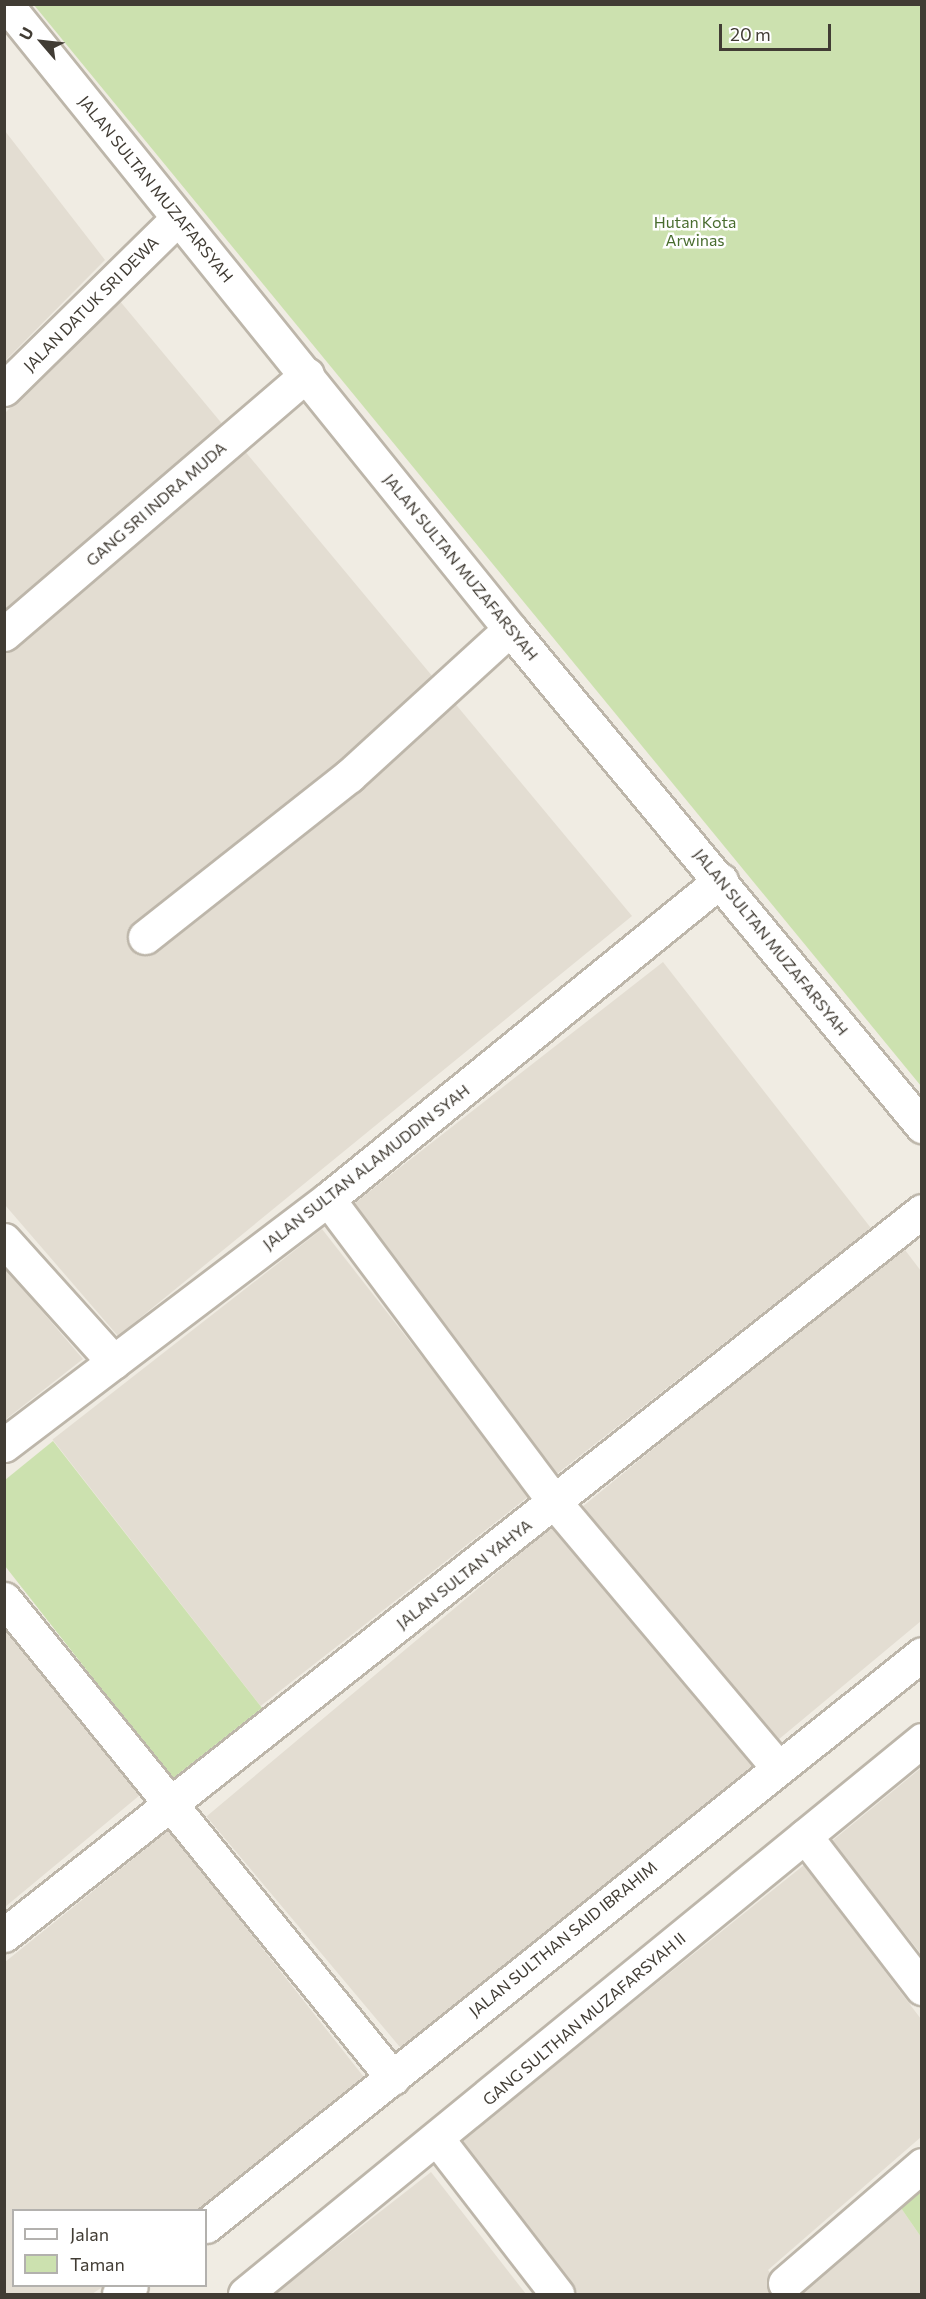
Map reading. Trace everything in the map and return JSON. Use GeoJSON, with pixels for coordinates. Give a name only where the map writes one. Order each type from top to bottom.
{"type":"FeatureCollection","features":[{"type":"Feature","properties":{"kind":"street","name":"JALAN SULTAN MUZAFARSYAH"},"geometry":{"type":"LineString","coordinates":[[6,4],[307,374],[510,629],[721,880],[921,1126]]}},
{"type":"Feature","properties":{"kind":"street","name":"JALAN DATUK SRI DEWA"},"geometry":{"type":"LineString","coordinates":[[4,389],[178,218]]}},
{"type":"Feature","properties":{"kind":"street","name":"GANG SRI INDRA MUDA"},"geometry":{"type":"LineString","coordinates":[[4,634],[307,374]]}},
{"type":"Feature","properties":{"kind":"street"},"geometry":{"type":"LineString","coordinates":[[145,937],[349,776],[510,629]]}},
{"type":"Feature","properties":{"kind":"street","name":"JALAN SULTAN ALAMUDDIN SYAH"},"geometry":{"type":"LineString","coordinates":[[4,1445],[328,1199],[721,880]]}},
{"type":"Feature","properties":{"kind":"street"},"geometry":{"type":"LineString","coordinates":[[328,1199],[556,1504],[776,1765]]}},
{"type":"Feature","properties":{"kind":"street","name":"JALAN SULTAN YAHYA"},"geometry":{"type":"LineString","coordinates":[[4,1935],[172,1799],[556,1504],[921,1211]]}},
{"type":"Feature","properties":{"kind":"street"},"geometry":{"type":"LineString","coordinates":[[4,1240],[114,1362]]}},
{"type":"Feature","properties":{"kind":"street"},"geometry":{"type":"LineString","coordinates":[[4,1599],[172,1799],[393,2078]]}},
{"type":"Feature","properties":{"kind":"street","name":"JALAN SULTHAN SAID IBRAHIM"},"geometry":{"type":"LineString","coordinates":[[207,2225],[393,2078],[776,1765],[921,1654]]}},
{"type":"Feature","properties":{"kind":"street","name":"GANG SULTHAN MUZAFARSYAH II"},"geometry":{"type":"LineString","coordinates":[[245,2295],[438,2140],[921,1740]]}},
{"type":"Feature","properties":{"kind":"street"},"geometry":{"type":"LineString","coordinates":[[805,1836],[921,1988]]}},
{"type":"Feature","properties":{"kind":"street"},"geometry":{"type":"LineString","coordinates":[[438,2140],[557,2295]]}},
{"type":"Feature","properties":{"kind":"street"},"geometry":{"type":"LineString","coordinates":[[785,2283],[921,2165]]}},
{"type":"Feature","properties":{"kind":"shaded area"},"geometry":{"type":"Polygon","coordinates":[[[5,131],[105,260],[4,361],[5,131]]]}},
{"type":"Feature","properties":{"kind":"shaded area"},"geometry":{"type":"Polygon","coordinates":[[[119,300],[632,916],[118,1336],[5,1205],[4,414],[119,300]]]}},
{"type":"Feature","properties":{"kind":"shaded area"},"geometry":{"type":"Polygon","coordinates":[[[663,962],[871,1228],[557,1474],[349,1208],[663,962]]]}},
{"type":"Feature","properties":{"kind":"shaded area"},"geometry":{"type":"Polygon","coordinates":[[[322,1229],[530,1495],[261,1706],[53,1440],[322,1229]]]}},
{"type":"Feature","properties":{"kind":"shaded area"},"geometry":{"type":"Polygon","coordinates":[[[902,1246],[921,1271],[921,1621],[778,1740],[582,1507],[902,1246]]]}},
{"type":"Feature","properties":{"kind":"shaded area"},"geometry":{"type":"Polygon","coordinates":[[[4,1267],[83,1359],[5,1420],[4,1420],[4,1267]]]}},
{"type":"Feature","properties":{"kind":"shaded area"},"geometry":{"type":"Polygon","coordinates":[[[555,1524],[757,1765],[408,2057],[206,1816],[555,1524]]]}},
{"type":"Feature","properties":{"kind":"shaded area"},"geometry":{"type":"Polygon","coordinates":[[[5,1626],[140,1795],[4,1907],[5,1626]]]}},
{"type":"Feature","properties":{"kind":"shaded area"},"geometry":{"type":"Polygon","coordinates":[[[921,1768],[921,1954],[832,1841],[921,1768]]]}},
{"type":"Feature","properties":{"kind":"shaded area"},"geometry":{"type":"Polygon","coordinates":[[[169,1830],[367,2081],[201,2209],[12,2209],[12,2287],[102,2287],[92,2294],[5,2294],[5,1962],[169,1830]]]}},
{"type":"Feature","properties":{"kind":"shaded area"},"geometry":{"type":"Polygon","coordinates":[[[804,1865],[921,2019],[921,2137],[768,2270],[787,2294],[578,2294],[461,2141],[804,1865]]]}},
{"type":"Feature","properties":{"kind":"shaded area"},"geometry":{"type":"Polygon","coordinates":[[[431,2172],[526,2294],[275,2294],[431,2172]]]}},
{"type":"Feature","properties":{"kind":"shaded area"},"geometry":{"type":"Polygon","coordinates":[[[901,2208],[921,2237],[921,2294],[800,2294],[901,2208]]]}},
{"type":"Feature","properties":{"kind":"green space","name":"Hutan Kota Arwinas"},"geometry":{"type":"Polygon","coordinates":[[[34,5],[921,5],[921,1086],[34,5]]]}},
{"type":"Feature","properties":{"kind":"green space"},"geometry":{"type":"Polygon","coordinates":[[[53,1441],[262,1708],[172,1779],[5,1566],[5,1480],[53,1441]]]}},
{"type":"Feature","properties":{"kind":"green space"},"geometry":{"type":"Polygon","coordinates":[[[921,2192],[921,2237],[901,2208],[921,2192]]]}}]}
